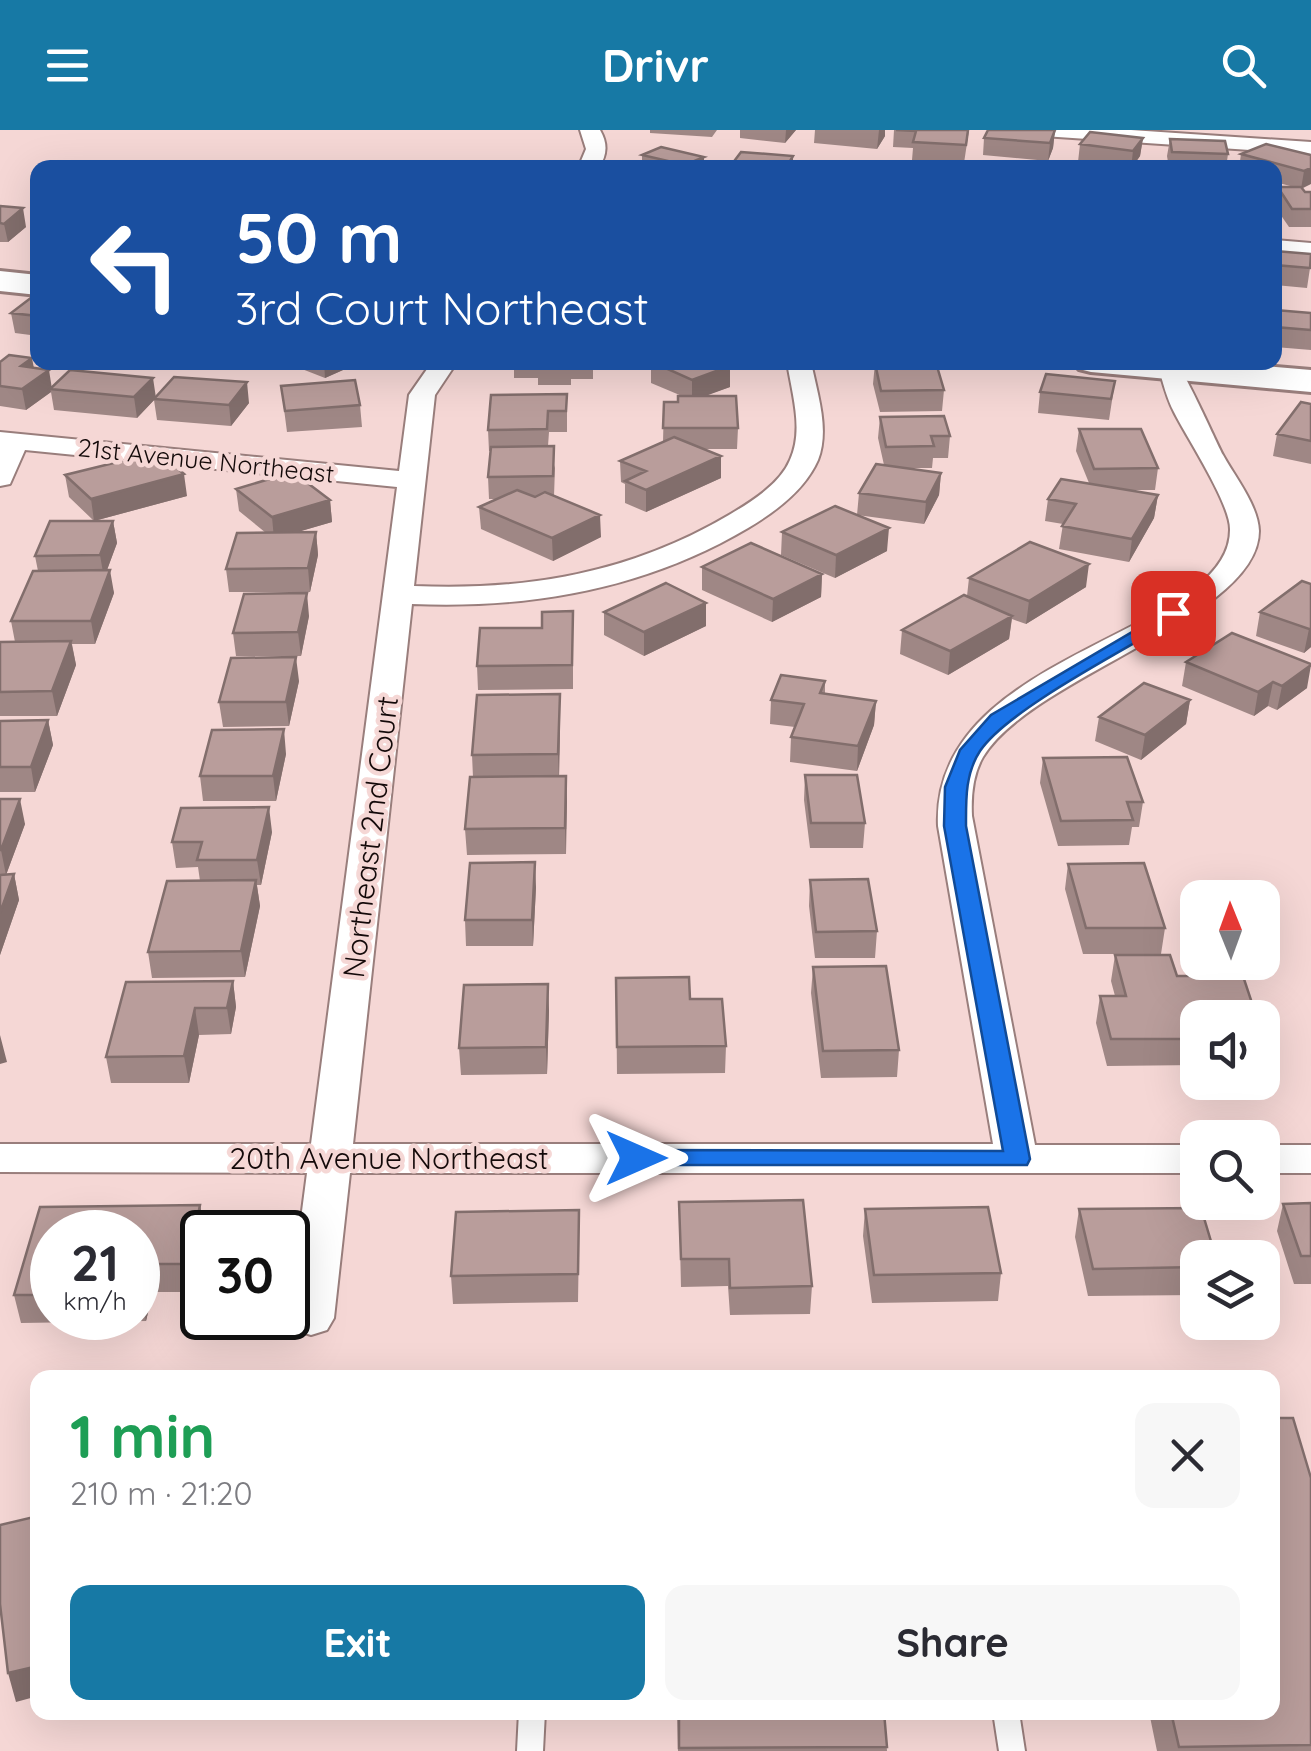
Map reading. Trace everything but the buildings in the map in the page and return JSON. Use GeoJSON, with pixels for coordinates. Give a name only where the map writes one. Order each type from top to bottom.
{"type":"FeatureCollection","features":[{"type":"Feature","properties":{"kind":"main road"},"geometry":{"type":"LineString","coordinates":[[0,281],[30,283]]}},
{"type":"Feature","properties":{"kind":"main road"},"geometry":{"type":"LineString","coordinates":[[1183,370],[1311,381]]}},
{"type":"Feature","properties":{"kind":"street"},"geometry":{"type":"LineString","coordinates":[[590,130],[597,142],[593,160]]}},
{"type":"Feature","properties":{"kind":"street"},"geometry":{"type":"LineString","coordinates":[[1043,130],[1311,148]]}},
{"type":"Feature","properties":{"kind":"street"},"geometry":{"type":"LineString","coordinates":[[1282,248],[1311,250]]}},
{"type":"Feature","properties":{"kind":"street","name":"Northeast 2nd Court"},"geometry":{"type":"LineString","coordinates":[[310,1318],[422,395],[439,370]]}},
{"type":"Feature","properties":{"kind":"street"},"geometry":{"type":"LineString","coordinates":[[398,594],[491,596],[590,584],[634,572],[724,531],[774,496],[804,459],[810,429],[800,370]]}},
{"type":"Feature","properties":{"kind":"street"},"geometry":{"type":"LineString","coordinates":[[1018,1159],[955,826],[955,787],[970,750],[998,719],[1202,596],[1232,570],[1240,556],[1246,530],[1244,517],[1184,407],[1171,370]]}},
{"type":"Feature","properties":{"kind":"street"},"geometry":{"type":"LineString","coordinates":[[0,478],[8,440]]}},
{"type":"Feature","properties":{"kind":"street","name":"21st Avenue Northeast"},"geometry":{"type":"LineString","coordinates":[[8,440],[412,480]]}},
{"type":"Feature","properties":{"kind":"street","name":"20th Avenue Northeast"},"geometry":{"type":"LineString","coordinates":[[0,1158],[1180,1159]]}},
{"type":"Feature","properties":{"kind":"street"},"geometry":{"type":"LineString","coordinates":[[1280,1160],[1311,1160]]}},
{"type":"Feature","properties":{"kind":"lane"},"geometry":{"type":"LineString","coordinates":[[530,1751],[532,1720]]}},
{"type":"Feature","properties":{"kind":"lane"},"geometry":{"type":"LineString","coordinates":[[1007,1720],[1012,1751]]}},
{"type":"Feature","properties":{"kind":"route"},"geometry":{"type":"LineString","coordinates":[[636,1158],[1018,1159],[955,826],[955,787],[970,750],[998,719],[1173,613]]}}]}
